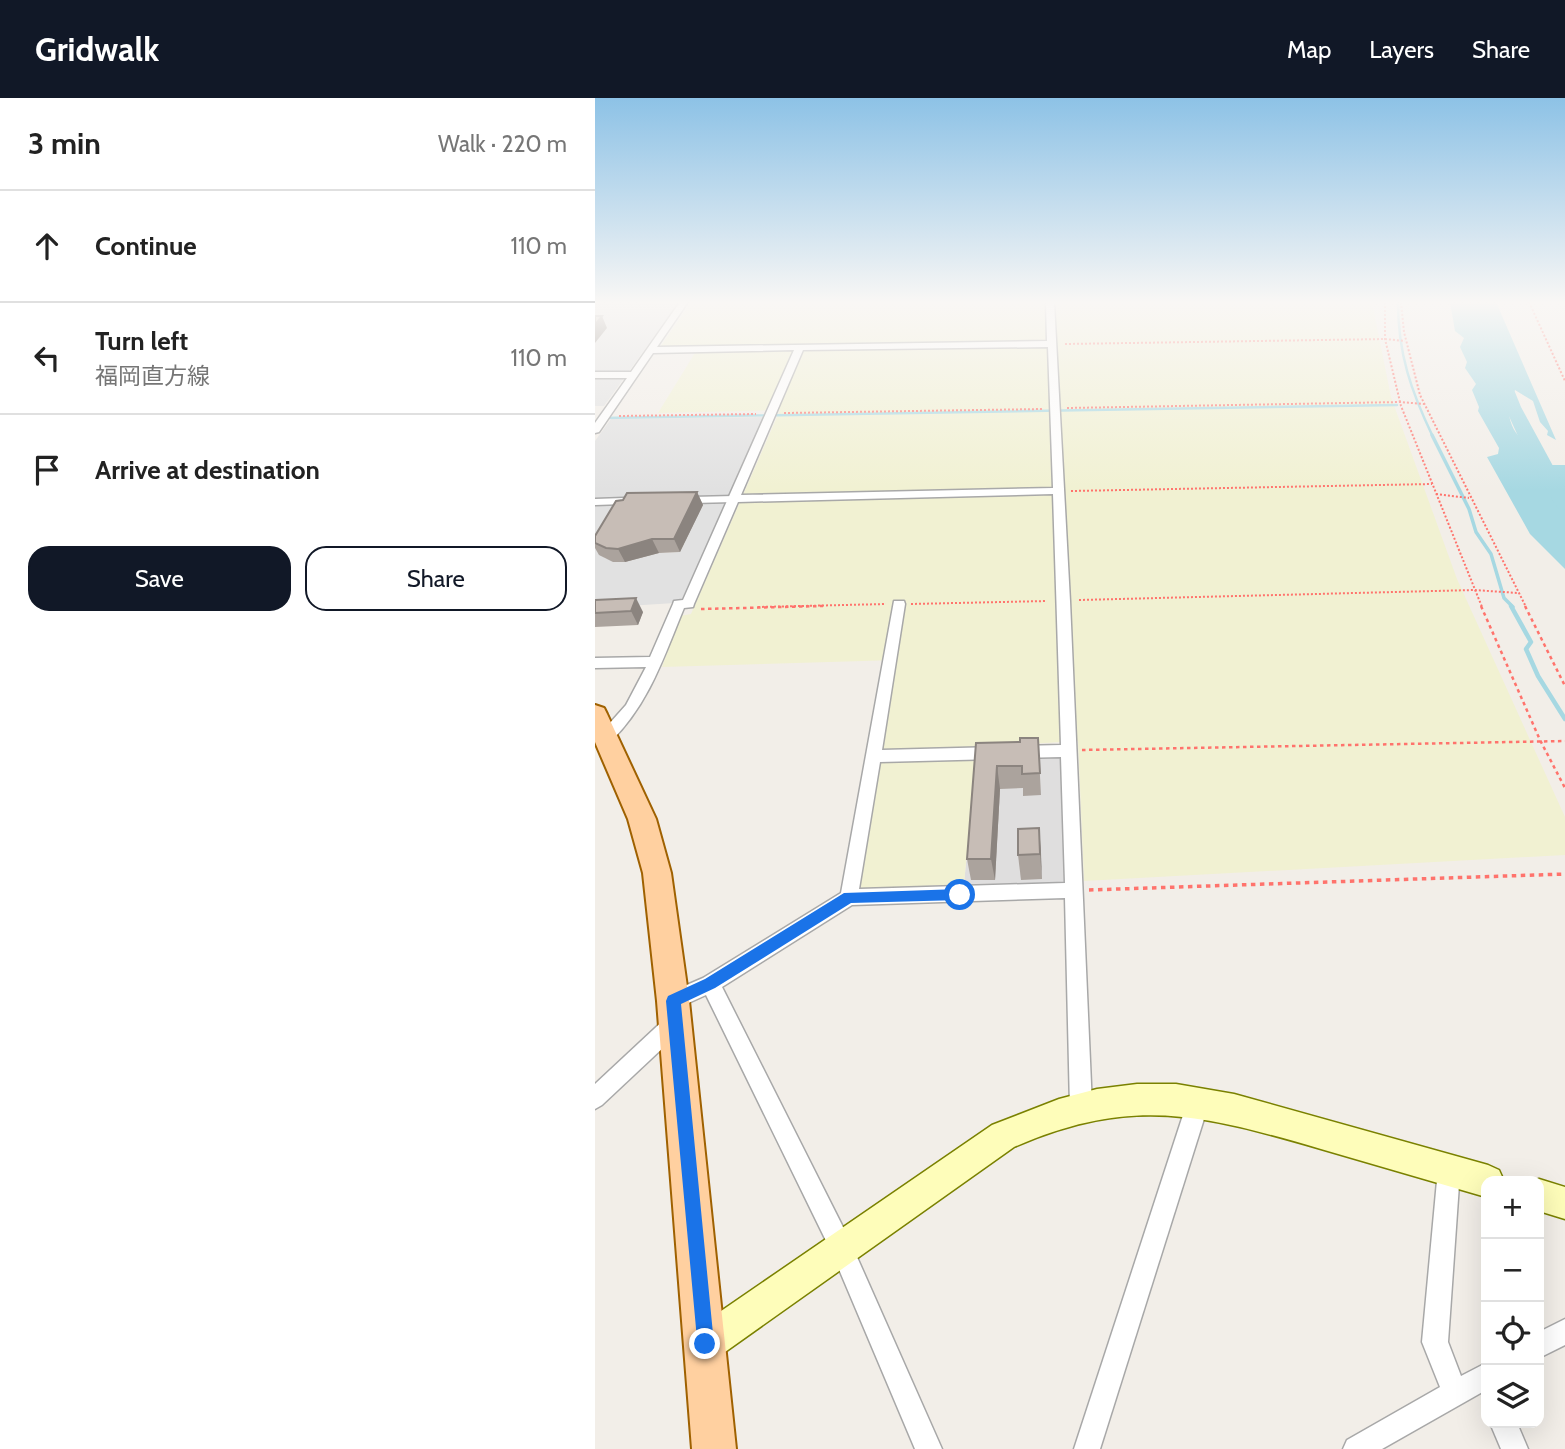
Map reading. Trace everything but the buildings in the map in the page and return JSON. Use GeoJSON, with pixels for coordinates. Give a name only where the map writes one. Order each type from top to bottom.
{"type":"FeatureCollection","features":[{"type":"Feature","properties":{"kind":"main road"},"geometry":{"type":"LineString","coordinates":[[601,726],[642,819],[657,873],[674,1012],[715,1449]]}},
{"type":"Feature","properties":{"kind":"street"},"geometry":{"type":"LineString","coordinates":[[595,430],[640,365]]}},
{"type":"Feature","properties":{"kind":"street"},"geometry":{"type":"LineString","coordinates":[[601,726],[625,722],[678,604],[688,607],[793,365]]}},
{"type":"Feature","properties":{"kind":"street"},"geometry":{"type":"LineString","coordinates":[[1052,365],[1064,601],[1081,1107]]}},
{"type":"Feature","properties":{"kind":"street"},"geometry":{"type":"LineString","coordinates":[[595,375],[633,375]]}},
{"type":"Feature","properties":{"kind":"street"},"geometry":{"type":"LineString","coordinates":[[734,499],[1058,492]]}},
{"type":"Feature","properties":{"kind":"street"},"geometry":{"type":"LineString","coordinates":[[849,897],[899,604]]}},
{"type":"Feature","properties":{"kind":"street"},"geometry":{"type":"LineString","coordinates":[[595,663],[654,662]]}},
{"type":"Feature","properties":{"kind":"street"},"geometry":{"type":"LineString","coordinates":[[873,757],[1069,751]]}},
{"type":"Feature","properties":{"kind":"street"},"geometry":{"type":"LineString","coordinates":[[595,1098],[674,1012],[710,984],[849,897],[1075,890]]}},
{"type":"Feature","properties":{"kind":"street"},"geometry":{"type":"LineString","coordinates":[[710,984],[841,1247],[929,1449]]}},
{"type":"Feature","properties":{"kind":"street"},"geometry":{"type":"LineString","coordinates":[[705,1344],[1003,1136],[1041,1119],[1081,1107],[1161,1098],[1198,1103],[1266,1118],[1481,1179]]}},
{"type":"Feature","properties":{"kind":"street"},"geometry":{"type":"LineString","coordinates":[[1087,1449],[1198,1103]]}},
{"type":"Feature","properties":{"kind":"street"},"geometry":{"type":"LineString","coordinates":[[1449,1170],[1434,1342],[1455,1392]]}},
{"type":"Feature","properties":{"kind":"street"},"geometry":{"type":"LineString","coordinates":[[1544,1197],[1565,1203]]}},
{"type":"Feature","properties":{"kind":"street"},"geometry":{"type":"LineString","coordinates":[[1544,1343],[1565,1331]]}},
{"type":"Feature","properties":{"kind":"street"},"geometry":{"type":"LineString","coordinates":[[1356,1449],[1455,1392],[1481,1382]]}},
{"type":"Feature","properties":{"kind":"street"},"geometry":{"type":"LineString","coordinates":[[1505,1428],[1515,1449]]}},
{"type":"Feature","properties":{"kind":"lane"},"geometry":{"type":"LineString","coordinates":[[679,500],[734,499]]}},
{"type":"Feature","properties":{"kind":"lane"},"geometry":{"type":"LineString","coordinates":[[595,502],[637,501]]}},
{"type":"Feature","properties":{"kind":"path"},"geometry":{"type":"LineString","coordinates":[[1391,365],[1400,402],[1474,590],[1565,788]]}},
{"type":"Feature","properties":{"kind":"path"},"geometry":{"type":"LineString","coordinates":[[1411,365],[1424,404],[1565,686]]}},
{"type":"Feature","properties":{"kind":"path"},"geometry":{"type":"LineString","coordinates":[[1558,365],[1565,381]]}},
{"type":"Feature","properties":{"kind":"path"},"geometry":{"type":"LineString","coordinates":[[604,416],[1400,402],[1424,404]]}},
{"type":"Feature","properties":{"kind":"path"},"geometry":{"type":"LineString","coordinates":[[1058,492],[1432,484]]}},
{"type":"Feature","properties":{"kind":"path"},"geometry":{"type":"LineString","coordinates":[[1436,494],[1471,498]]}},
{"type":"Feature","properties":{"kind":"path"},"geometry":{"type":"LineString","coordinates":[[688,607],[1064,601],[1474,590],[1518,593]]}},
{"type":"Feature","properties":{"kind":"path"},"geometry":{"type":"LineString","coordinates":[[1069,751],[1565,741]]}},
{"type":"Feature","properties":{"kind":"path"},"geometry":{"type":"LineString","coordinates":[[1075,890],[1565,874]]}},
{"type":"Feature","properties":{"kind":"shaded area"},"geometry":{"type":"Polygon","coordinates":[[[595,365],[633,365],[604,406],[595,406],[595,365]]]}},
{"type":"Feature","properties":{"kind":"shaded area"},"geometry":{"type":"Polygon","coordinates":[[[764,417],[682,600],[675,603],[595,608],[595,441],[611,419],[764,417]],[[704,503],[636,504],[604,558],[625,562],[659,553],[680,552],[704,503]]]}},
{"type":"Feature","properties":{"kind":"shaded area"},"geometry":{"type":"Polygon","coordinates":[[[1061,756],[1064,883],[964,884],[976,759],[1061,756]]]}},
{"type":"Feature","properties":{"kind":"green space"},"geometry":{"type":"Polygon","coordinates":[[[688,365],[1385,365],[1391,397],[1457,579],[1565,817],[1565,855],[1084,881],[1078,741],[977,747],[964,884],[860,889],[897,660],[662,667],[680,616],[691,614],[780,410],[658,413],[688,365]]]}},
{"type":"Feature","properties":{"kind":"water"},"geometry":{"type":"Polygon","coordinates":[[[1466,365],[1523,365],[1556,440],[1547,435],[1548,431],[1540,422],[1533,401],[1515,390],[1512,396],[1503,400],[1511,412],[1511,423],[1518,435],[1535,449],[1547,465],[1565,465],[1565,569],[1530,534],[1487,457],[1498,454],[1499,448],[1478,411],[1472,390],[1476,384],[1465,368],[1466,365]]]}},
{"type":"Feature","properties":{"kind":"waterway"},"geometry":{"type":"LineString","coordinates":[[1405,365],[1418,404],[1433,437]]}},
{"type":"Feature","properties":{"kind":"waterway"},"geometry":{"type":"LineString","coordinates":[[1496,365],[1524,432],[1565,504]]}},
{"type":"Feature","properties":{"kind":"waterway"},"geometry":{"type":"LineString","coordinates":[[603,418],[1397,405]]}},
{"type":"Feature","properties":{"kind":"waterway"},"geometry":{"type":"LineString","coordinates":[[1433,437],[1469,509],[1476,532],[1491,554],[1504,598],[1513,607]]}},
{"type":"Feature","properties":{"kind":"waterway"},"geometry":{"type":"LineString","coordinates":[[1511,606],[1531,642],[1526,649],[1538,676],[1565,719]]}},
{"type":"Feature","properties":{"kind":"route"},"geometry":{"type":"LineString","coordinates":[[705,1344],[673,1001],[710,984],[849,897],[960,895]]}}]}
